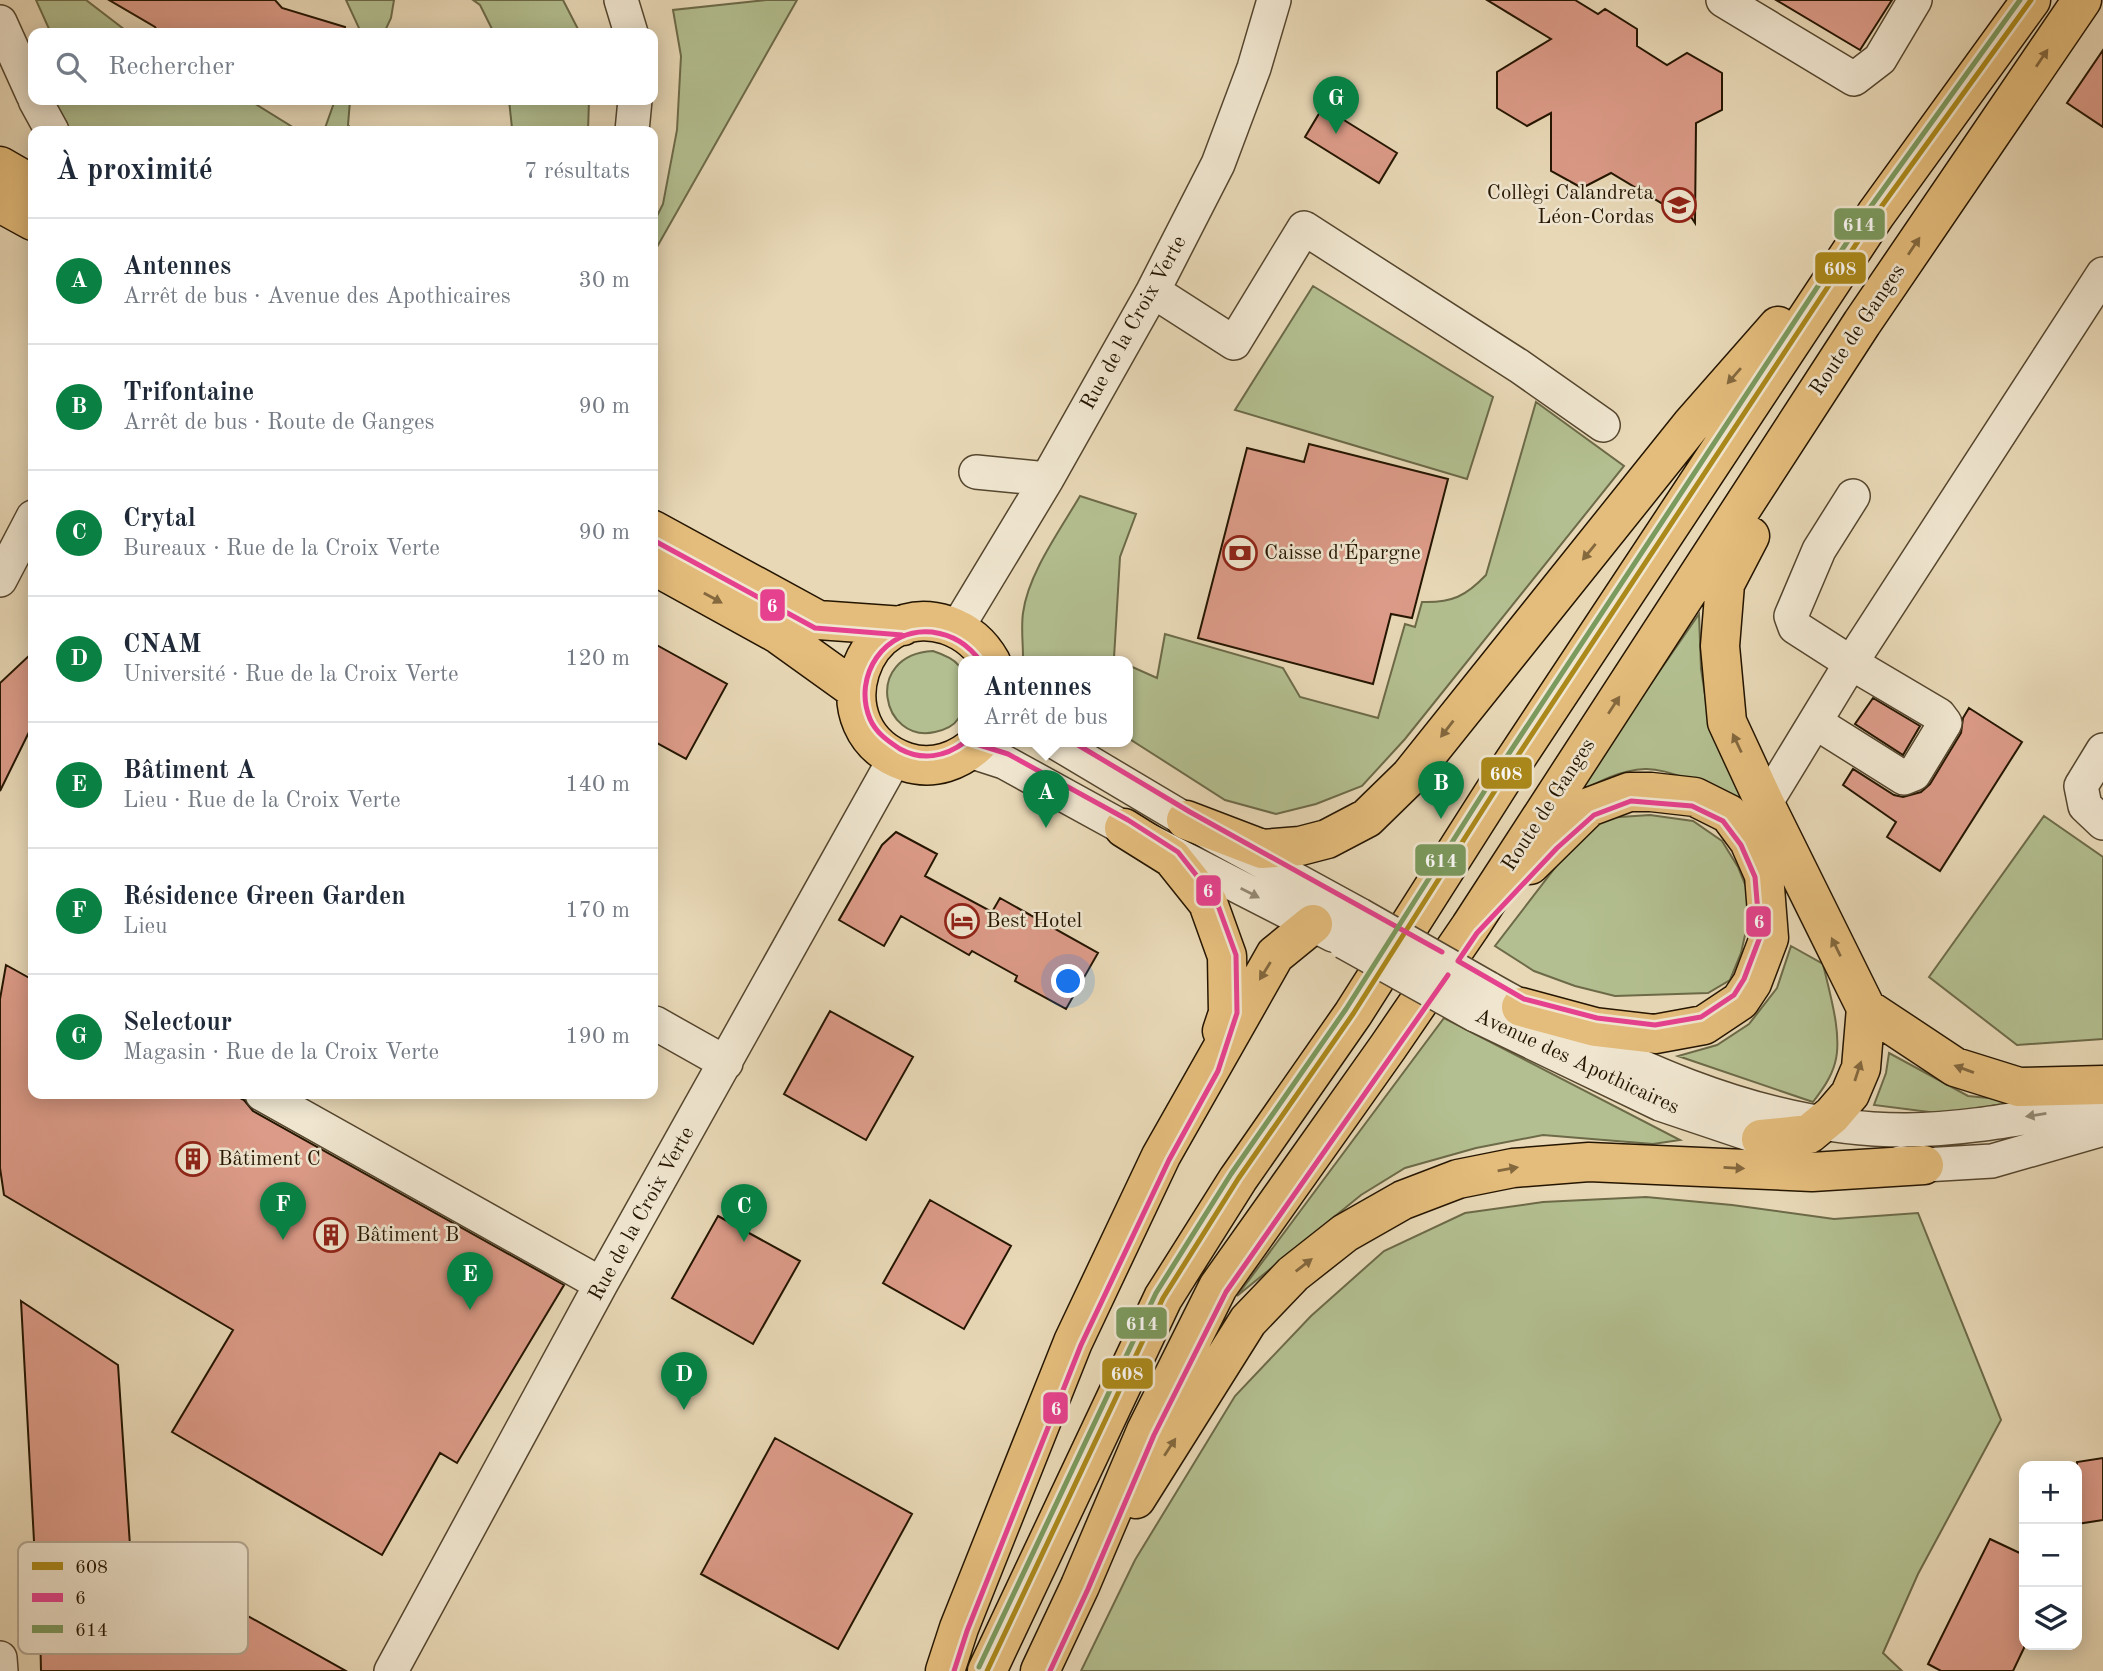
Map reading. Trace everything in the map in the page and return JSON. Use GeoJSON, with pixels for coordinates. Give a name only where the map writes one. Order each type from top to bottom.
{"type":"FeatureCollection","features":[{"type":"Feature","properties":{"kind":"main road"},"geometry":{"type":"LineString","coordinates":[[987,1671],[1163,1298],[1238,1179],[1353,1014],[1503,778],[1876,214],[2031,0]]}},
{"type":"Feature","properties":{"kind":"main road","name":"Route de Ganges"},"geometry":{"type":"LineString","coordinates":[[1040,1671],[1080,1586],[1146,1431],[1218,1287],[1388,1048],[1470,927],[1862,323],[2082,0]]}},
{"type":"Feature","properties":{"kind":"main road"},"geometry":{"type":"LineString","coordinates":[[0,166],[28,182]]}},
{"type":"Feature","properties":{"kind":"main road"},"geometry":{"type":"LineString","coordinates":[[0,203],[28,218]]}},
{"type":"Feature","properties":{"kind":"main road"},"geometry":{"type":"LineString","coordinates":[[1186,820],[1262,849],[1300,846],[1327,839],[1367,818],[1410,776],[1691,425],[1876,214]]}},
{"type":"Feature","properties":{"kind":"main road"},"geometry":{"type":"LineString","coordinates":[[1862,323],[1725,584],[1720,646],[1727,722],[1866,1009],[1955,1067],[2019,1087],[2103,1085]]}},
{"type":"Feature","properties":{"kind":"main road"},"geometry":{"type":"LineString","coordinates":[[658,533],[818,620],[903,626]]}},
{"type":"Feature","properties":{"kind":"main road"},"geometry":{"type":"LineString","coordinates":[[658,568],[778,634],[856,690]]}},
{"type":"Feature","properties":{"kind":"main road"},"geometry":{"type":"LineString","coordinates":[[895,758],[878,746],[865,730],[857,710],[856,690],[860,669],[869,650],[884,636],[903,626],[921,622],[957,628],[972,637],[988,656]]}},
{"type":"Feature","properties":{"kind":"main road","name":"Avenue des Apothicaires"},"geometry":{"type":"LineString","coordinates":[[895,758],[914,764],[934,765],[953,761],[975,747]]}},
{"type":"Feature","properties":{"kind":"main road"},"geometry":{"type":"LineString","coordinates":[[1470,927],[1551,842],[1589,807],[1629,792],[1695,797],[1729,814],[1749,841],[1764,875],[1769,938],[1752,983],[1740,1001],[1704,1025],[1655,1034],[1595,1027],[1521,1007]]}},
{"type":"Feature","properties":{"kind":"main road"},"geometry":{"type":"LineString","coordinates":[[1124,828],[1172,858],[1208,903],[1212,914],[1227,956],[1228,1013],[1210,1067]]}},
{"type":"Feature","properties":{"kind":"main road"},"geometry":{"type":"LineString","coordinates":[[945,1671],[959,1628],[1073,1342],[1161,1156],[1275,955],[1342,928]]}},
{"type":"Feature","properties":{"kind":"main road"},"geometry":{"type":"LineString","coordinates":[[1761,1139],[1809,1135],[1850,1094],[1861,1068],[1866,1009]]}},
{"type":"Feature","properties":{"kind":"main road"},"geometry":{"type":"LineString","coordinates":[[1080,1586],[1248,1321],[1293,1274],[1345,1233],[1403,1200],[1458,1179],[1485,1173],[1588,1162],[1812,1172],[1924,1165]]}},
{"type":"Feature","properties":{"kind":"street"},"geometry":{"type":"LineString","coordinates":[[621,0],[629,28]]}},
{"type":"Feature","properties":{"kind":"street","name":"Rue de la Croix Verte"},"geometry":{"type":"LineString","coordinates":[[957,628],[1047,479],[1153,291],[1218,164],[1254,68],[1274,0]]}},
{"type":"Feature","properties":{"kind":"street"},"geometry":{"type":"LineString","coordinates":[[1723,0],[1854,79],[1880,60],[1915,0]]}},
{"type":"Feature","properties":{"kind":"street"},"geometry":{"type":"LineString","coordinates":[[0,22],[28,84]]}},
{"type":"Feature","properties":{"kind":"street"},"geometry":{"type":"LineString","coordinates":[[38,105],[49,126]]}},
{"type":"Feature","properties":{"kind":"street"},"geometry":{"type":"LineString","coordinates":[[632,126],[635,105]]}},
{"type":"Feature","properties":{"kind":"street"},"geometry":{"type":"LineString","coordinates":[[1153,291],[1234,343],[1304,228],[1519,366],[1603,425]]}},
{"type":"Feature","properties":{"kind":"street"},"geometry":{"type":"LineString","coordinates":[[1765,804],[1851,663],[2103,274]]}},
{"type":"Feature","properties":{"kind":"street"},"geometry":{"type":"LineString","coordinates":[[976,472],[1047,479]]}},
{"type":"Feature","properties":{"kind":"street"},"geometry":{"type":"LineString","coordinates":[[1815,724],[1904,778],[1914,774],[1945,723],[1939,715],[1795,627],[1791,616],[1819,550],[1853,496]]}},
{"type":"Feature","properties":{"kind":"street"},"geometry":{"type":"LineString","coordinates":[[0,580],[28,527]]}},
{"type":"Feature","properties":{"kind":"street","name":"Avenue des Apothicaires"},"geometry":{"type":"LineString","coordinates":[[975,747],[1124,828],[1342,928],[1481,1001],[1660,1104],[1761,1139],[1811,1155],[1924,1165],[1992,1161],[2103,1129]]}},
{"type":"Feature","properties":{"kind":"street","name":"Avenue des Apothicaires"},"geometry":{"type":"LineString","coordinates":[[1063,747],[1186,820],[1342,928]]}},
{"type":"Feature","properties":{"kind":"street"},"geometry":{"type":"LineString","coordinates":[[2103,750],[2081,786],[2085,806],[2103,823]]}},
{"type":"Feature","properties":{"kind":"street","name":"Rue de la Croix Verte"},"geometry":{"type":"LineString","coordinates":[[391,1671],[601,1284],[895,758]]}},
{"type":"Feature","properties":{"kind":"street","name":"Avenue des Apothicaires"},"geometry":{"type":"LineString","coordinates":[[1481,1001],[1521,1007],[1668,1079],[1722,1099],[1823,1123],[1908,1130],[1979,1124],[2103,1105]]}},
{"type":"Feature","properties":{"kind":"street"},"geometry":{"type":"LineString","coordinates":[[658,1025],[726,1063]]}},
{"type":"Feature","properties":{"kind":"street"},"geometry":{"type":"LineString","coordinates":[[271,1099],[601,1284]]}},
{"type":"Feature","properties":{"kind":"street"},"geometry":{"type":"LineString","coordinates":[[0,1658],[1,1671]]}},
{"type":"Feature","properties":{"kind":"green space"},"geometry":{"type":"Polygon","coordinates":[[[36,0],[86,0],[122,28],[49,28],[36,0]]]}},
{"type":"Feature","properties":{"kind":"green space"},"geometry":{"type":"Polygon","coordinates":[[[346,0],[394,0],[386,28],[359,28],[346,0]]]}},
{"type":"Feature","properties":{"kind":"green space"},"geometry":{"type":"Polygon","coordinates":[[[473,0],[563,0],[577,28],[492,28],[480,5],[473,0]]]}},
{"type":"Feature","properties":{"kind":"green space"},"geometry":{"type":"Polygon","coordinates":[[[766,0],[797,0],[658,245],[658,214],[663,204],[677,130],[681,56],[673,10],[766,0]]]}},
{"type":"Feature","properties":{"kind":"green space"},"geometry":{"type":"Polygon","coordinates":[[[56,105],[257,105],[291,126],[67,126],[56,105]]]}},
{"type":"Feature","properties":{"kind":"green space"},"geometry":{"type":"Polygon","coordinates":[[[333,105],[350,105],[349,126],[326,126],[333,105]]]}},
{"type":"Feature","properties":{"kind":"green space"},"geometry":{"type":"Polygon","coordinates":[[[510,105],[589,105],[588,126],[512,126],[510,105]]]}},
{"type":"Feature","properties":{"kind":"green space"},"geometry":{"type":"Polygon","coordinates":[[[1313,286],[1493,397],[1467,479],[1235,410],[1313,286]]]}},
{"type":"Feature","properties":{"kind":"green space"},"geometry":{"type":"Polygon","coordinates":[[[1536,402],[1624,466],[1405,739],[1362,786],[1316,804],[1276,814],[1225,800],[1133,741],[1133,667],[1157,678],[1165,634],[1283,668],[1300,697],[1378,718],[1405,624],[1415,627],[1422,602],[1458,597],[1486,575],[1536,402]]]}},
{"type":"Feature","properties":{"kind":"green space"},"geometry":{"type":"Polygon","coordinates":[[[1080,496],[1136,514],[1120,557],[1114,656],[1023,656],[1022,629],[1026,598],[1046,553],[1080,496]]]}},
{"type":"Feature","properties":{"kind":"green space"},"geometry":{"type":"Polygon","coordinates":[[[1699,614],[1701,669],[1706,701],[1750,809],[1699,784],[1670,773],[1645,769],[1617,775],[1574,795],[1699,614]]]}},
{"type":"Feature","properties":{"kind":"green space"},"geometry":{"type":"Polygon","coordinates":[[[933,651],[958,664],[958,719],[948,728],[935,732],[917,732],[902,725],[892,713],[888,682],[896,667],[911,656],[933,651]]]}},
{"type":"Feature","properties":{"kind":"green space"},"geometry":{"type":"Polygon","coordinates":[[[1650,815],[1693,821],[1722,841],[1738,867],[1748,892],[1748,922],[1741,953],[1730,980],[1708,993],[1615,996],[1575,986],[1534,971],[1495,946],[1571,847],[1605,818],[1650,815]]]}},
{"type":"Feature","properties":{"kind":"green space"},"geometry":{"type":"Polygon","coordinates":[[[2044,816],[2103,857],[2103,1039],[2017,1045],[1929,977],[2044,816]]]}},
{"type":"Feature","properties":{"kind":"green space"},"geometry":{"type":"Polygon","coordinates":[[[1791,946],[1823,964],[1836,1026],[1835,1063],[1829,1079],[1813,1102],[1678,1056],[1717,1045],[1749,1024],[1777,988],[1791,946]]]}},
{"type":"Feature","properties":{"kind":"green space"},"geometry":{"type":"Polygon","coordinates":[[[1444,1018],[1680,1140],[1653,1144],[1543,1135],[1476,1148],[1405,1168],[1361,1195],[1237,1296],[1444,1018]]]}},
{"type":"Feature","properties":{"kind":"green space"},"geometry":{"type":"Polygon","coordinates":[[[1889,1053],[1968,1096],[2020,1101],[1945,1114],[1874,1105],[1886,1073],[1889,1053]]]}},
{"type":"Feature","properties":{"kind":"green space"},"geometry":{"type":"Polygon","coordinates":[[[1646,1197],[1834,1219],[1918,1213],[2001,1420],[1918,1574],[1883,1653],[1902,1671],[1081,1671],[1135,1560],[1235,1396],[1311,1316],[1384,1251],[1465,1213],[1543,1202],[1646,1197]]]}},
{"type":"Feature","properties":{"kind":"building"},"geometry":{"type":"Polygon","coordinates":[[[109,0],[275,0],[282,8],[345,27],[156,28],[109,0]]]}},
{"type":"Feature","properties":{"kind":"building"},"geometry":{"type":"Polygon","coordinates":[[[1487,0],[1575,0],[1598,14],[1605,9],[1637,29],[1637,46],[1667,65],[1687,53],[1722,73],[1722,110],[1696,123],[1695,223],[1678,197],[1663,204],[1611,173],[1582,188],[1551,171],[1551,113],[1527,126],[1497,108],[1497,72],[1551,39],[1487,0]]]}},
{"type":"Feature","properties":{"kind":"building"},"geometry":{"type":"Polygon","coordinates":[[[1776,0],[1892,0],[1860,50],[1776,0]]]}},
{"type":"Feature","properties":{"kind":"building"},"geometry":{"type":"Polygon","coordinates":[[[2103,50],[2103,127],[2067,103],[2103,50]]]}},
{"type":"Feature","properties":{"kind":"building"},"geometry":{"type":"Polygon","coordinates":[[[1323,107],[1397,153],[1379,183],[1305,137],[1323,107]]]}},
{"type":"Feature","properties":{"kind":"building"},"geometry":{"type":"Polygon","coordinates":[[[1309,444],[1448,479],[1412,618],[1391,614],[1373,684],[1198,638],[1247,448],[1304,462],[1309,444]]]}},
{"type":"Feature","properties":{"kind":"building"},"geometry":{"type":"Polygon","coordinates":[[[658,646],[727,684],[686,759],[658,744],[658,646]]]}},
{"type":"Feature","properties":{"kind":"building"},"geometry":{"type":"Polygon","coordinates":[[[28,657],[28,734],[0,791],[0,683],[28,657]]]}},
{"type":"Feature","properties":{"kind":"building"},"geometry":{"type":"Polygon","coordinates":[[[1873,698],[1920,726],[1903,755],[1855,724],[1873,698]]]}},
{"type":"Feature","properties":{"kind":"building"},"geometry":{"type":"Polygon","coordinates":[[[1969,708],[2022,742],[1940,871],[1887,837],[1896,822],[1843,785],[1853,769],[1894,795],[1903,797],[1921,792],[1930,784],[1961,733],[1963,718],[1969,708]]]}},
{"type":"Feature","properties":{"kind":"building"},"geometry":{"type":"Polygon","coordinates":[[[896,832],[937,854],[925,876],[992,912],[1000,898],[1098,953],[1066,1009],[1015,981],[1017,976],[972,951],[969,955],[901,916],[884,946],[839,920],[882,845],[896,832]]]}},
{"type":"Feature","properties":{"kind":"building"},"geometry":{"type":"Polygon","coordinates":[[[6,965],[28,977],[28,1099],[242,1099],[253,1111],[564,1285],[457,1463],[440,1453],[382,1555],[172,1432],[233,1330],[4,1195],[0,1168],[0,999],[6,965]]]}},
{"type":"Feature","properties":{"kind":"building"},"geometry":{"type":"Polygon","coordinates":[[[830,1011],[913,1057],[866,1140],[784,1094],[830,1011]]]}},
{"type":"Feature","properties":{"kind":"building"},"geometry":{"type":"Polygon","coordinates":[[[930,1200],[1011,1246],[964,1329],[883,1283],[930,1200]]]}},
{"type":"Feature","properties":{"kind":"building"},"geometry":{"type":"Polygon","coordinates":[[[718,1216],[800,1261],[753,1344],[672,1298],[718,1216]]]}},
{"type":"Feature","properties":{"kind":"building"},"geometry":{"type":"Polygon","coordinates":[[[21,1301],[118,1365],[130,1542],[34,1542],[21,1301]]]}},
{"type":"Feature","properties":{"kind":"building"},"geometry":{"type":"Polygon","coordinates":[[[775,1438],[912,1514],[838,1649],[701,1574],[775,1438]]]}},
{"type":"Feature","properties":{"kind":"building"},"geometry":{"type":"Polygon","coordinates":[[[2103,1458],[2103,1520],[2082,1523],[2082,1461],[2103,1458]]]}},
{"type":"Feature","properties":{"kind":"building"},"geometry":{"type":"Polygon","coordinates":[[[1990,1539],[2019,1553],[2019,1650],[2023,1650],[2013,1671],[1941,1671],[1928,1664],[1990,1539]]]}},
{"type":"Feature","properties":{"kind":"building"},"geometry":{"type":"Polygon","coordinates":[[[248,1616],[346,1671],[41,1671],[41,1654],[248,1654],[248,1616]]]}},
{"type":"Feature","properties":{"kind":"transit line","name":"614"},"geometry":{"type":"LineString","coordinates":[[979,1667],[1156,1293],[1231,1174],[1346,1009],[1496,773],[1869,209],[2020,0]]}},
{"type":"Feature","properties":{"kind":"transit line","name":"608"},"geometry":{"type":"LineString","coordinates":[[987,1671],[1163,1298],[1238,1179],[1353,1014],[1503,778],[1876,214],[2031,0]]}},
{"type":"Feature","properties":{"kind":"transit line","name":"6"},"geometry":{"type":"LineString","coordinates":[[658,543],[815,628],[902,635]]}},
{"type":"Feature","properties":{"kind":"transit line","name":"6"},"geometry":{"type":"LineString","coordinates":[[958,746],[933,756],[917,755],[900,749],[883,736],[870,719],[865,687],[869,671],[877,658],[887,646],[900,637],[932,632],[947,635],[965,645],[976,656]]}},
{"type":"Feature","properties":{"kind":"transit line","name":"6"},"geometry":{"type":"LineString","coordinates":[[954,1671],[967,1631],[1081,1345],[1169,1160],[1218,1071],[1237,1013],[1236,955],[1216,900],[1178,852],[1128,820],[1008,754],[986,747]]}},
{"type":"Feature","properties":{"kind":"transit line","name":"6"},"geometry":{"type":"LineString","coordinates":[[1081,747],[1190,812],[1442,952]]}},
{"type":"Feature","properties":{"kind":"transit line","name":"6"},"geometry":{"type":"LineString","coordinates":[[1631,801],[1692,806],[1723,821],[1741,845],[1755,877],[1760,937],[1744,979],[1734,995],[1701,1017],[1655,1025],[1597,1018],[1524,999],[1458,961],[1477,933],[1557,848],[1594,815],[1631,801]]}},
{"type":"Feature","properties":{"kind":"transit line","name":"6"},"geometry":{"type":"LineString","coordinates":[[1050,1671],[1154,1435],[1226,1292],[1448,975]]}},
{"type":"Feature","properties":{"kind":"place","name":"Selectour"},"geometry":{"type":"Point","coordinates":[1336,134]}},
{"type":"Feature","properties":{"kind":"place","name":"Collègi Calandreta Léon-Cordas"},"geometry":{"type":"Point","coordinates":[1679,205]}},
{"type":"Feature","properties":{"kind":"place","name":"Caisse d'Épargne"},"geometry":{"type":"Point","coordinates":[1240,553]}},
{"type":"Feature","properties":{"kind":"place","name":"Trifontaine"},"geometry":{"type":"Point","coordinates":[1441,819]}},
{"type":"Feature","properties":{"kind":"place","name":"Antennes"},"geometry":{"type":"Point","coordinates":[1046,828]}},
{"type":"Feature","properties":{"kind":"place","name":"Best Hotel"},"geometry":{"type":"Point","coordinates":[962,921]}},
{"type":"Feature","properties":{"kind":"place","name":"Bâtiment C"},"geometry":{"type":"Point","coordinates":[193,1159]}},
{"type":"Feature","properties":{"kind":"place","name":"Bâtiment B"},"geometry":{"type":"Point","coordinates":[331,1235]}},
{"type":"Feature","properties":{"kind":"place","name":"Résidence Green Garden"},"geometry":{"type":"Point","coordinates":[283,1240]}},
{"type":"Feature","properties":{"kind":"place","name":"Crytal"},"geometry":{"type":"Point","coordinates":[744,1242]}},
{"type":"Feature","properties":{"kind":"place","name":"Bâtiment A"},"geometry":{"type":"Point","coordinates":[470,1310]}},
{"type":"Feature","properties":{"kind":"place","name":"CNAM"},"geometry":{"type":"Point","coordinates":[684,1410]}}]}
